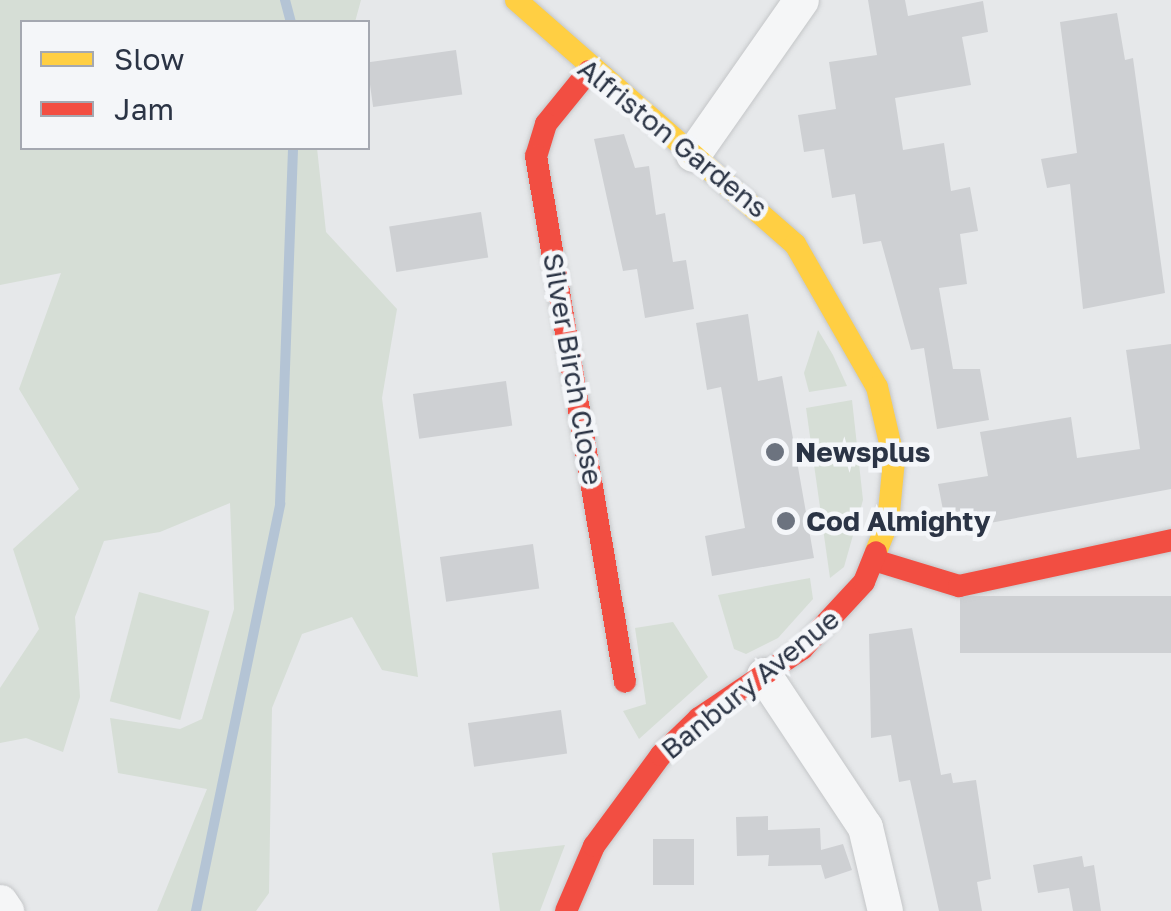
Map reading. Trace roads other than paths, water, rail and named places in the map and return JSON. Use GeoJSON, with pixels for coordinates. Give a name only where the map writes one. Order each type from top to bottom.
{"type":"FeatureCollection","features":[{"type":"Feature","properties":{"kind":"street","name":"Alfriston Gardens"},"geometry":{"type":"LineString","coordinates":[[516,0],[589,71],[693,154],[795,244],[876,388],[894,460],[876,561]]}},
{"type":"Feature","properties":{"kind":"street"},"geometry":{"type":"LineString","coordinates":[[693,154],[801,0]]}},
{"type":"Feature","properties":{"kind":"street","name":"Silver Birch Close"},"geometry":{"type":"LineString","coordinates":[[589,71],[546,124],[536,156],[626,682]]}},
{"type":"Feature","properties":{"kind":"street"},"geometry":{"type":"LineString","coordinates":[[876,561],[959,586],[1171,540]]}},
{"type":"Feature","properties":{"kind":"street","name":"Banbury Avenue"},"geometry":{"type":"LineString","coordinates":[[566,911],[594,846],[655,762],[699,718],[764,676],[837,616],[876,561]]}},
{"type":"Feature","properties":{"kind":"street"},"geometry":{"type":"LineString","coordinates":[[764,676],[865,828],[885,911]]}},
{"type":"Feature","properties":{"kind":"street"},"geometry":{"type":"LineString","coordinates":[[0,902],[6,911]]}},
{"type":"Feature","properties":{"kind":"waterway"},"geometry":{"type":"LineString","coordinates":[[285,0],[290,20]]}},
{"type":"Feature","properties":{"kind":"waterway"},"geometry":{"type":"LineString","coordinates":[[196,911],[280,504],[293,150]]}},
{"type":"Feature","properties":{"kind":"place","name":"Newsplus"},"geometry":{"type":"Point","coordinates":[775,452]}},
{"type":"Feature","properties":{"kind":"place","name":"Cod Almighty"},"geometry":{"type":"Point","coordinates":[786,521]}}]}
